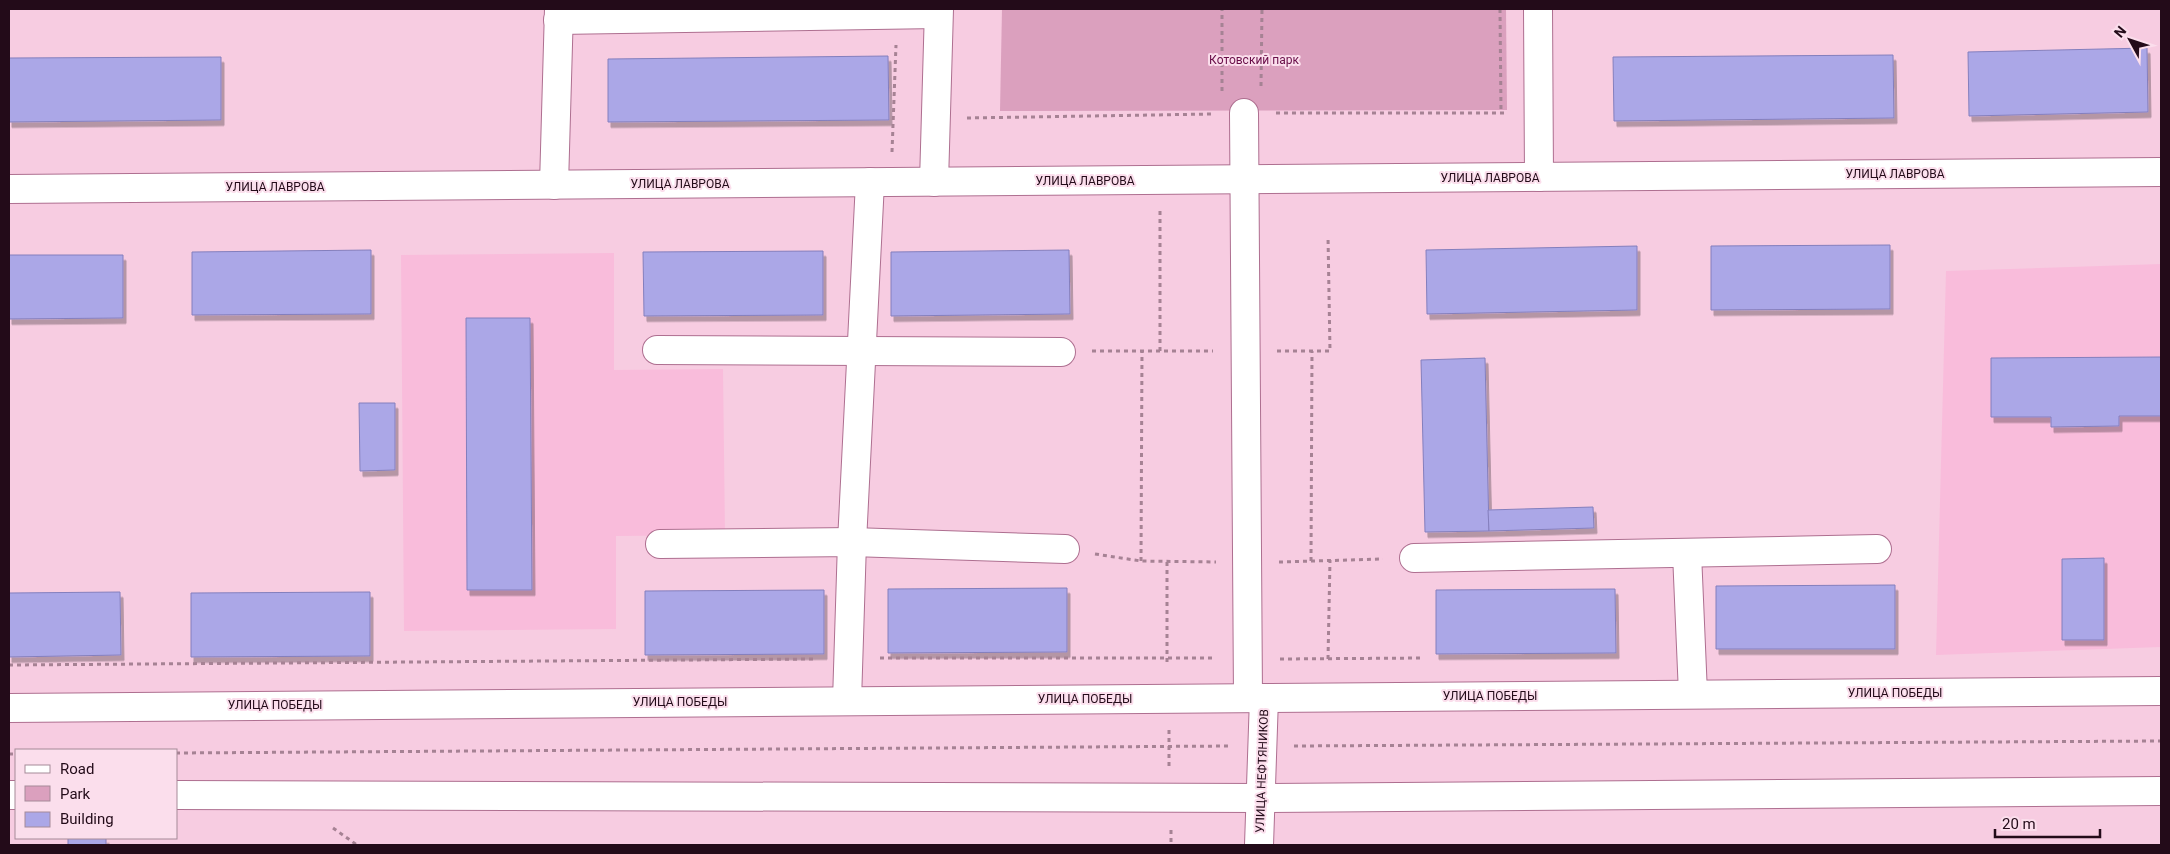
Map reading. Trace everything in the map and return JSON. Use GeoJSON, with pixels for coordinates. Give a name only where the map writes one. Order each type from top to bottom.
{"type":"FeatureCollection","features":[{"type":"Feature","properties":{"kind":"street"},"geometry":{"type":"LineString","coordinates":[[1538,9],[1539,177]]}},
{"type":"Feature","properties":{"kind":"street"},"geometry":{"type":"LineString","coordinates":[[554,185],[559,14],[897,15],[938,12],[934,182]]}},
{"type":"Feature","properties":{"kind":"street","name":"УЛИЦА НЕФТЯНИКОВ"},"geometry":{"type":"LineString","coordinates":[[1253,104],[1246,179],[1248,658],[1256,698],[1262,746],[1260,845]]}},
{"type":"Feature","properties":{"kind":"street","name":"УЛИЦА ЛАВРОВА"},"geometry":{"type":"LineString","coordinates":[[9,190],[2161,172]]}},
{"type":"Feature","properties":{"kind":"street"},"geometry":{"type":"LineString","coordinates":[[847,701],[852,542],[862,351],[880,182]]}},
{"type":"Feature","properties":{"kind":"street"},"geometry":{"type":"LineString","coordinates":[[657,350],[1061,352]]}},
{"type":"Feature","properties":{"kind":"street"},"geometry":{"type":"LineString","coordinates":[[660,544],[852,542],[1065,549]]}},
{"type":"Feature","properties":{"kind":"street"},"geometry":{"type":"LineString","coordinates":[[1414,558],[1877,550]]}},
{"type":"Feature","properties":{"kind":"street"},"geometry":{"type":"LineString","coordinates":[[1687,553],[1693,694]]}},
{"type":"Feature","properties":{"kind":"street","name":"УЛИЦА ПОБЕДЫ"},"geometry":{"type":"LineString","coordinates":[[9,708],[2161,691]]}},
{"type":"Feature","properties":{"kind":"street"},"geometry":{"type":"LineString","coordinates":[[178,796],[1261,798],[2161,791]]}},
{"type":"Feature","properties":{"kind":"path"},"geometry":{"type":"LineString","coordinates":[[1222,9],[1222,95]]}},
{"type":"Feature","properties":{"kind":"path"},"geometry":{"type":"LineString","coordinates":[[1253,104],[1262,9]]}},
{"type":"Feature","properties":{"kind":"path"},"geometry":{"type":"LineString","coordinates":[[1500,9],[1501,113]]}},
{"type":"Feature","properties":{"kind":"path"},"geometry":{"type":"LineString","coordinates":[[880,182],[897,15]]}},
{"type":"Feature","properties":{"kind":"path"},"geometry":{"type":"LineString","coordinates":[[1160,180],[1160,351]]}},
{"type":"Feature","properties":{"kind":"path"},"geometry":{"type":"LineString","coordinates":[[1061,352],[1330,351],[1328,236]]}},
{"type":"Feature","properties":{"kind":"path"},"geometry":{"type":"LineString","coordinates":[[1140,561],[1142,351]]}},
{"type":"Feature","properties":{"kind":"path"},"geometry":{"type":"LineString","coordinates":[[1311,561],[1312,351]]}},
{"type":"Feature","properties":{"kind":"path"},"geometry":{"type":"LineString","coordinates":[[1328,659],[1330,560]]}},
{"type":"Feature","properties":{"kind":"path"},"geometry":{"type":"LineString","coordinates":[[9,665],[848,658],[1422,658]]}},
{"type":"Feature","properties":{"kind":"path"},"geometry":{"type":"LineString","coordinates":[[178,753],[2161,742]]}},
{"type":"Feature","properties":{"kind":"shaded area"},"geometry":{"type":"Polygon","coordinates":[[[614,253],[614,370],[723,369],[725,535],[616,536],[616,629],[404,631],[401,255],[614,253]]]}},
{"type":"Feature","properties":{"kind":"shaded area"},"geometry":{"type":"Polygon","coordinates":[[[2161,264],[2161,647],[1936,655],[1946,271],[2161,264]]]}},
{"type":"Feature","properties":{"kind":"green space","name":"Котовский парк"},"geometry":{"type":"Polygon","coordinates":[[[1002,9],[1506,9],[1507,110],[1000,111],[1002,9]]]}},
{"type":"Feature","properties":{"kind":"building"},"geometry":{"type":"Polygon","coordinates":[[[2147,48],[2148,112],[1969,116],[1968,52],[2147,48]]]}},
{"type":"Feature","properties":{"kind":"building"},"geometry":{"type":"Polygon","coordinates":[[[1893,55],[1894,118],[1614,121],[1613,57],[1893,55]]]}},
{"type":"Feature","properties":{"kind":"building"},"geometry":{"type":"Polygon","coordinates":[[[888,56],[889,120],[608,122],[608,59],[888,56]]]}},
{"type":"Feature","properties":{"kind":"building"},"geometry":{"type":"Polygon","coordinates":[[[221,57],[221,120],[9,122],[9,58],[221,57]]]}},
{"type":"Feature","properties":{"kind":"building"},"geometry":{"type":"Polygon","coordinates":[[[1890,245],[1890,309],[1711,310],[1711,246],[1890,245]]]}},
{"type":"Feature","properties":{"kind":"building"},"geometry":{"type":"Polygon","coordinates":[[[1637,246],[1637,310],[1427,314],[1426,250],[1637,246]]]}},
{"type":"Feature","properties":{"kind":"building"},"geometry":{"type":"Polygon","coordinates":[[[371,250],[371,314],[192,315],[192,252],[371,250]]]}},
{"type":"Feature","properties":{"kind":"building"},"geometry":{"type":"Polygon","coordinates":[[[1069,250],[1070,314],[891,316],[891,252],[1069,250]]]}},
{"type":"Feature","properties":{"kind":"building"},"geometry":{"type":"Polygon","coordinates":[[[823,251],[823,315],[644,316],[643,252],[823,251]]]}},
{"type":"Feature","properties":{"kind":"building"},"geometry":{"type":"Polygon","coordinates":[[[9,255],[123,255],[123,318],[9,319],[9,255]]]}},
{"type":"Feature","properties":{"kind":"building"},"geometry":{"type":"Polygon","coordinates":[[[466,318],[530,318],[532,590],[467,590],[466,318]]]}},
{"type":"Feature","properties":{"kind":"building"},"geometry":{"type":"Polygon","coordinates":[[[2161,357],[2161,416],[2119,416],[2119,426],[2051,427],[2051,417],[1991,417],[1991,358],[2161,357]]]}},
{"type":"Feature","properties":{"kind":"building"},"geometry":{"type":"Polygon","coordinates":[[[1485,358],[1489,531],[1425,532],[1421,360],[1485,358]]]}},
{"type":"Feature","properties":{"kind":"building"},"geometry":{"type":"Polygon","coordinates":[[[359,403],[395,403],[395,470],[360,471],[359,403]]]}},
{"type":"Feature","properties":{"kind":"building"},"geometry":{"type":"Polygon","coordinates":[[[1593,507],[1594,528],[1489,531],[1488,510],[1593,507]]]}},
{"type":"Feature","properties":{"kind":"building"},"geometry":{"type":"Polygon","coordinates":[[[2104,558],[2104,640],[2062,640],[2062,559],[2104,558]]]}},
{"type":"Feature","properties":{"kind":"building"},"geometry":{"type":"Polygon","coordinates":[[[1895,585],[1895,649],[1716,649],[1716,586],[1895,585]]]}},
{"type":"Feature","properties":{"kind":"building"},"geometry":{"type":"Polygon","coordinates":[[[1067,588],[1067,652],[888,653],[888,589],[1067,588]]]}},
{"type":"Feature","properties":{"kind":"building"},"geometry":{"type":"Polygon","coordinates":[[[1615,589],[1616,653],[1436,654],[1436,590],[1615,589]]]}},
{"type":"Feature","properties":{"kind":"building"},"geometry":{"type":"Polygon","coordinates":[[[824,590],[824,654],[645,655],[645,591],[824,590]]]}},
{"type":"Feature","properties":{"kind":"building"},"geometry":{"type":"Polygon","coordinates":[[[120,592],[121,655],[9,657],[9,593],[120,592]]]}},
{"type":"Feature","properties":{"kind":"building"},"geometry":{"type":"Polygon","coordinates":[[[370,592],[370,656],[191,657],[191,593],[370,592]]]}},
{"type":"Feature","properties":{"kind":"building"},"geometry":{"type":"Polygon","coordinates":[[[68,839],[106,839],[106,845],[68,845],[68,839]]]}}]}
